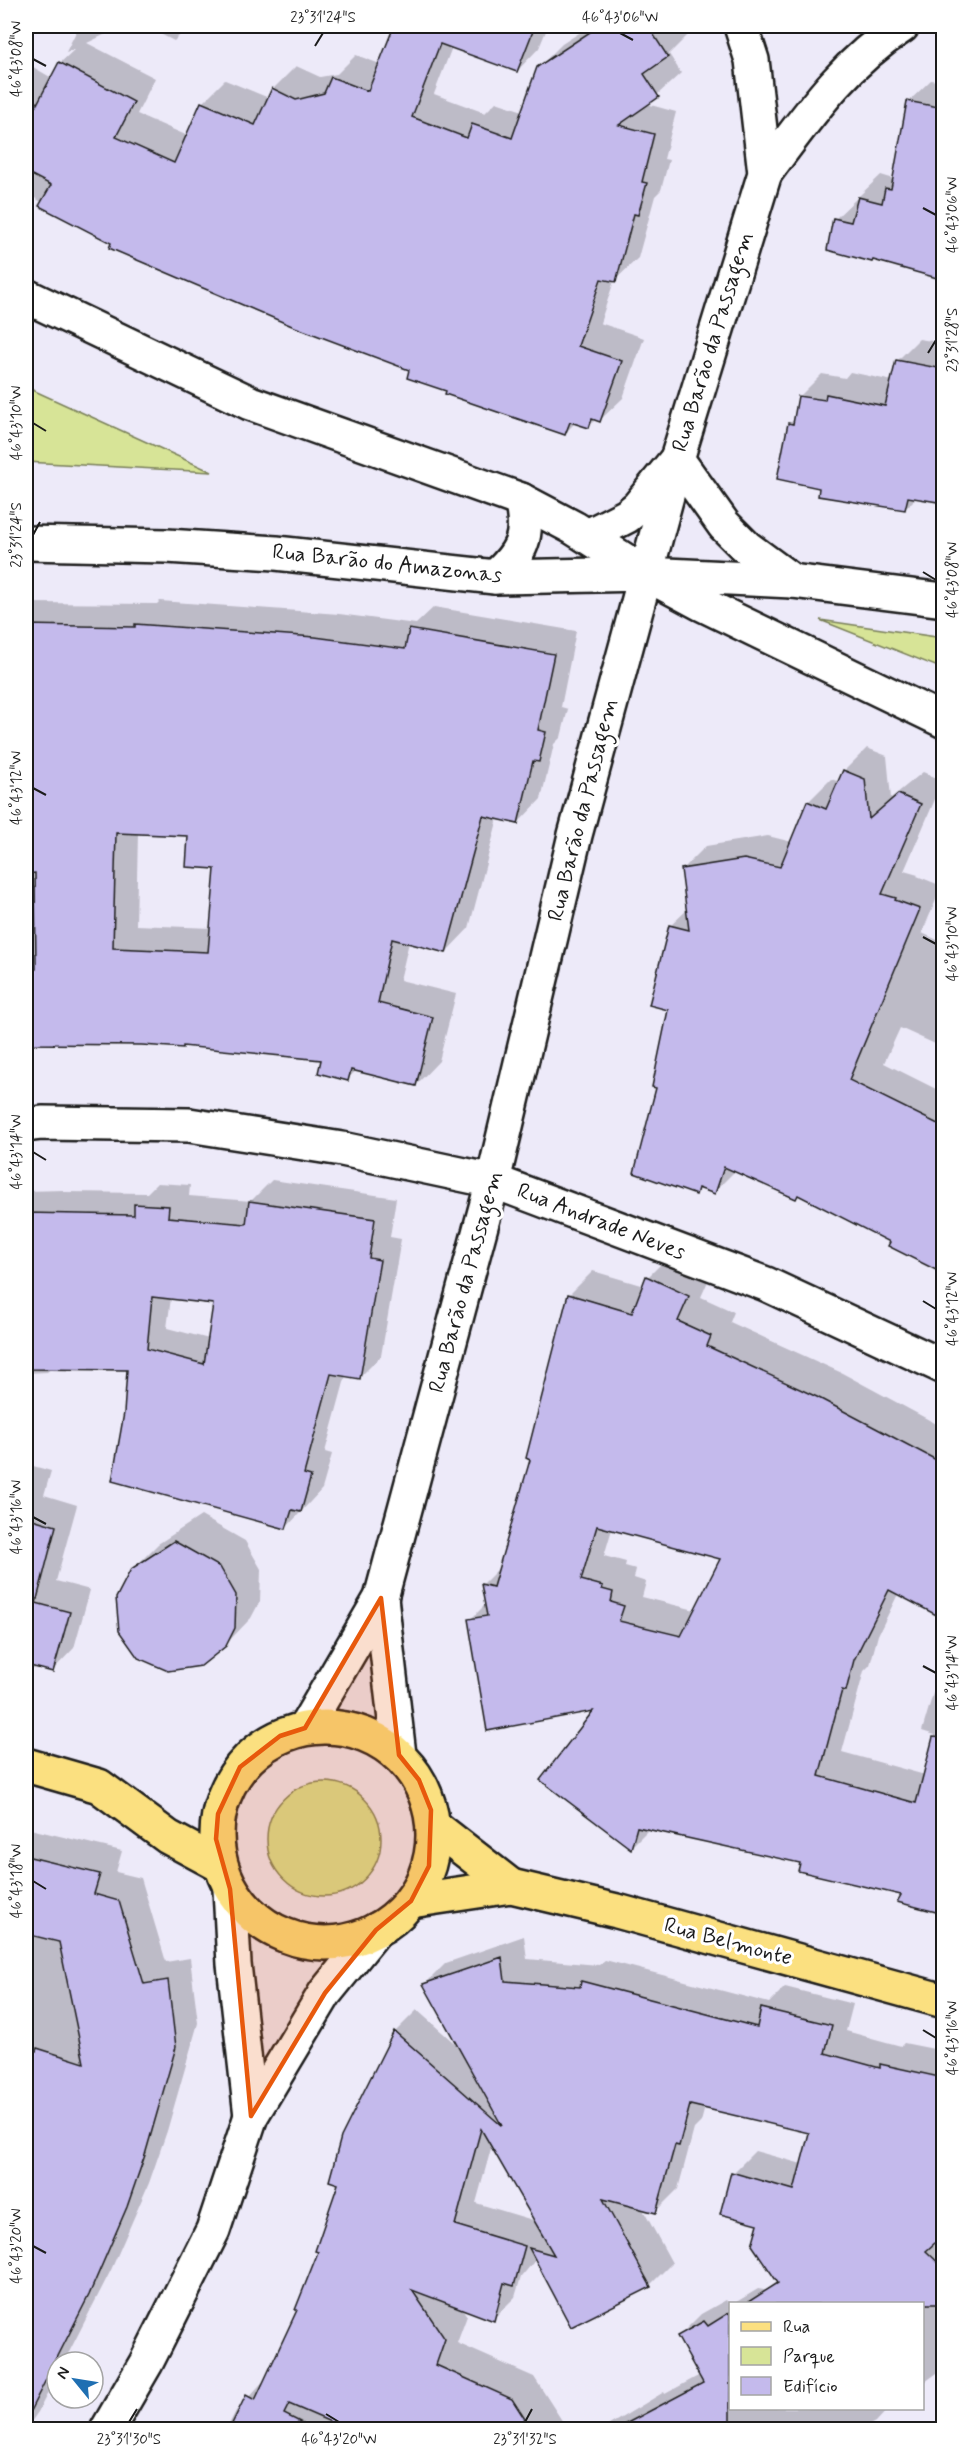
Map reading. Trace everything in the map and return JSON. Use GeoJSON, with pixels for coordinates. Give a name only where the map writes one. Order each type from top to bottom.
{"type":"FeatureCollection","features":[{"type":"Feature","properties":{"kind":"main road"},"geometry":{"type":"LineString","coordinates":[[26,1765],[99,1786],[225,1877],[252,1915],[266,1926],[288,1937],[310,1943],[333,1944],[355,1940],[395,1918],[411,1901],[429,1866],[434,1826],[426,1795],[410,1767],[399,1755],[355,1730],[305,1728],[280,1736],[258,1749],[240,1767],[227,1789],[218,1814],[216,1839],[225,1877]]}},
{"type":"Feature","properties":{"kind":"main road","name":"Rua Belmonte"},"geometry":{"type":"LineString","coordinates":[[434,1826],[512,1886]]}},
{"type":"Feature","properties":{"kind":"main road","name":"Rua Belmonte"},"geometry":{"type":"LineString","coordinates":[[411,1901],[512,1886],[617,1911],[944,2001]]}},
{"type":"Feature","properties":{"kind":"street","name":"Rua Barão da Passagem"},"geometry":{"type":"LineString","coordinates":[[305,1728],[381,1598],[493,1181],[574,835],[677,459],[765,173],[752,60],[741,26]]}},
{"type":"Feature","properties":{"kind":"street"},"geometry":{"type":"LineString","coordinates":[[765,173],[828,89],[857,59],[902,26]]}},
{"type":"Feature","properties":{"kind":"street"},"geometry":{"type":"LineString","coordinates":[[26,296],[250,403],[521,500],[588,536],[646,574],[733,619],[944,721]]}},
{"type":"Feature","properties":{"kind":"street"},"geometry":{"type":"LineString","coordinates":[[588,536],[627,516],[638,507],[677,459],[724,525],[746,546],[792,581]]}},
{"type":"Feature","properties":{"kind":"street"},"geometry":{"type":"LineString","coordinates":[[495,577],[511,562],[523,540],[525,515],[521,500]]}},
{"type":"Feature","properties":{"kind":"street","name":"Rua Barão do Amazonas"},"geometry":{"type":"LineString","coordinates":[[26,543],[167,546],[276,553],[495,577],[646,574],[792,581],[944,600]]}},
{"type":"Feature","properties":{"kind":"street"},"geometry":{"type":"LineString","coordinates":[[733,619],[736,597],[748,580]]}},
{"type":"Feature","properties":{"kind":"street","name":"Rua Andrade Neves"},"geometry":{"type":"LineString","coordinates":[[26,1125],[42,1123],[189,1125],[342,1149],[493,1181],[766,1284],[944,1367]]}},
{"type":"Feature","properties":{"kind":"street","name":"Rua Barão da Passagem"},"geometry":{"type":"LineString","coordinates":[[381,1598],[399,1755]]}},
{"type":"Feature","properties":{"kind":"street"},"geometry":{"type":"LineString","coordinates":[[225,1877],[251,2116]]}},
{"type":"Feature","properties":{"kind":"street"},"geometry":{"type":"LineString","coordinates":[[107,2430],[147,2363],[213,2230],[251,2116],[325,1993],[376,1930]]}},
{"type":"Feature","properties":{"kind":"highlighted area"},"geometry":{"type":"Polygon","coordinates":[[[381,1598],[399,1755],[419,1780],[431,1810],[429,1866],[411,1901],[376,1930],[325,1993],[251,2116],[230,1889],[216,1839],[218,1814],[240,1767],[280,1736],[305,1728],[381,1598]]]}},
{"type":"Feature","properties":{"kind":"green space"},"geometry":{"type":"Polygon","coordinates":[[[26,387],[212,472],[26,462],[26,387]]]}},
{"type":"Feature","properties":{"kind":"green space"},"geometry":{"type":"Polygon","coordinates":[[[820,620],[943,638],[943,669],[820,620]]]}},
{"type":"Feature","properties":{"kind":"green space"},"geometry":{"type":"Polygon","coordinates":[[[324,1782],[346,1786],[364,1799],[377,1817],[381,1839],[377,1861],[364,1879],[346,1892],[324,1896],[302,1892],[284,1879],[271,1861],[267,1839],[271,1817],[284,1799],[302,1786],[324,1782]]]}},
{"type":"Feature","properties":{"kind":"building"},"geometry":{"type":"Polygon","coordinates":[[[394,26],[535,26],[517,72],[440,44],[412,117],[467,138],[472,124],[512,138],[537,67],[599,26],[648,26],[668,57],[644,74],[659,97],[619,125],[654,134],[642,182],[647,183],[638,215],[634,214],[616,282],[601,279],[578,346],[622,361],[600,422],[592,419],[589,428],[570,422],[565,435],[445,394],[446,391],[407,378],[409,370],[292,326],[109,248],[111,243],[39,206],[51,185],[26,172],[26,125],[59,62],[134,102],[116,137],[174,163],[201,102],[255,125],[272,88],[296,100],[324,93],[331,77],[368,91],[394,26]]]}},
{"type":"Feature","properties":{"kind":"building"},"geometry":{"type":"Polygon","coordinates":[[[907,101],[944,108],[944,178],[935,217],[944,219],[944,280],[827,250],[833,218],[851,222],[858,197],[882,203],[885,188],[891,189],[907,101]]]}},
{"type":"Feature","properties":{"kind":"building"},"geometry":{"type":"Polygon","coordinates":[[[896,360],[944,369],[944,503],[908,497],[905,510],[818,496],[819,488],[777,479],[788,423],[793,424],[798,396],[825,400],[826,394],[885,406],[896,360]]]}},
{"type":"Feature","properties":{"kind":"building"},"geometry":{"type":"Polygon","coordinates":[[[135,624],[315,637],[405,649],[409,629],[554,654],[538,730],[546,732],[539,762],[533,761],[518,824],[483,816],[446,953],[392,939],[378,1003],[433,1017],[416,1086],[351,1070],[348,1081],[318,1073],[321,1060],[183,1046],[183,1048],[142,1045],[26,1044],[26,969],[36,969],[35,873],[26,874],[26,625],[135,627],[135,624]],[[116,833],[113,948],[208,952],[215,869],[186,867],[188,836],[116,833]]]}},
{"type":"Feature","properties":{"kind":"building"},"geometry":{"type":"Polygon","coordinates":[[[843,770],[865,779],[869,819],[898,794],[921,804],[882,894],[920,909],[849,1080],[944,1127],[944,1274],[888,1246],[890,1242],[798,1195],[796,1199],[724,1167],[715,1194],[698,1188],[696,1195],[634,1173],[656,1088],[652,1087],[668,1010],[649,1005],[669,925],[689,930],[681,869],[744,859],[780,867],[807,801],[826,809],[843,770]]]}},
{"type":"Feature","properties":{"kind":"building"},"geometry":{"type":"Polygon","coordinates":[[[249,1201],[375,1219],[369,1258],[380,1260],[360,1379],[331,1374],[304,1474],[311,1476],[301,1512],[292,1510],[286,1529],[112,1481],[124,1413],[127,1370],[26,1369],[26,1213],[134,1215],[134,1204],[169,1206],[168,1217],[246,1224],[249,1201]],[[152,1297],[147,1349],[204,1364],[213,1304],[152,1297]]]}},
{"type":"Feature","properties":{"kind":"building"},"geometry":{"type":"Polygon","coordinates":[[[646,1276],[689,1296],[678,1321],[711,1336],[707,1346],[817,1397],[944,1464],[944,1619],[889,1590],[854,1660],[846,1691],[842,1690],[819,1776],[916,1803],[933,1737],[944,1738],[944,1914],[897,1902],[901,1895],[798,1871],[800,1863],[637,1827],[631,1849],[540,1780],[593,1711],[487,1731],[468,1619],[487,1616],[481,1584],[493,1587],[530,1460],[526,1458],[568,1294],[632,1313],[646,1276]],[[597,1526],[581,1580],[603,1586],[602,1589],[613,1592],[611,1602],[624,1606],[619,1621],[681,1636],[720,1559],[597,1526]]]}},
{"type":"Feature","properties":{"kind":"building"},"geometry":{"type":"Polygon","coordinates":[[[26,1517],[56,1526],[36,1603],[70,1612],[53,1672],[26,1665],[26,1517]]]}},
{"type":"Feature","properties":{"kind":"building"},"geometry":{"type":"Polygon","coordinates":[[[174,1541],[220,1567],[236,1595],[235,1628],[226,1646],[201,1666],[168,1671],[138,1658],[119,1631],[116,1598],[131,1569],[174,1541]]]}},
{"type":"Feature","properties":{"kind":"building"},"geometry":{"type":"Polygon","coordinates":[[[26,1856],[100,1874],[94,1894],[119,1901],[144,1984],[168,1980],[176,2047],[145,2155],[127,2207],[89,2295],[61,2350],[45,2350],[45,2382],[26,2419],[26,2048],[36,2051],[37,2048],[84,2063],[59,1942],[26,1934],[26,1856]]]}},
{"type":"Feature","properties":{"kind":"building"},"geometry":{"type":"Polygon","coordinates":[[[502,1957],[505,1981],[580,1987],[581,1981],[757,2027],[761,2008],[832,2025],[825,2053],[880,2068],[880,2064],[944,2078],[944,2235],[926,2251],[944,2268],[944,2304],[748,2302],[778,2283],[752,2245],[758,2224],[720,2214],[731,2172],[794,2190],[809,2133],[690,2105],[679,2146],[675,2145],[656,2213],[603,2199],[651,2287],[571,2327],[529,2248],[554,2255],[481,2129],[455,2225],[525,2246],[514,2286],[504,2283],[494,2321],[412,2290],[445,2339],[436,2365],[512,2399],[532,2430],[349,2430],[289,2404],[284,2414],[316,2430],[229,2430],[246,2395],[255,2400],[297,2310],[295,2310],[318,2252],[315,2251],[338,2184],[329,2181],[341,2137],[394,2031],[502,2126],[423,1984],[502,1957]]]}},
{"type":"Feature","properties":{"kind":"building"},"geometry":{"type":"Polygon","coordinates":[[[729,2313],[730,2430],[614,2430],[703,2383],[677,2336],[704,2321],[708,2326],[729,2313]]]}}]}
